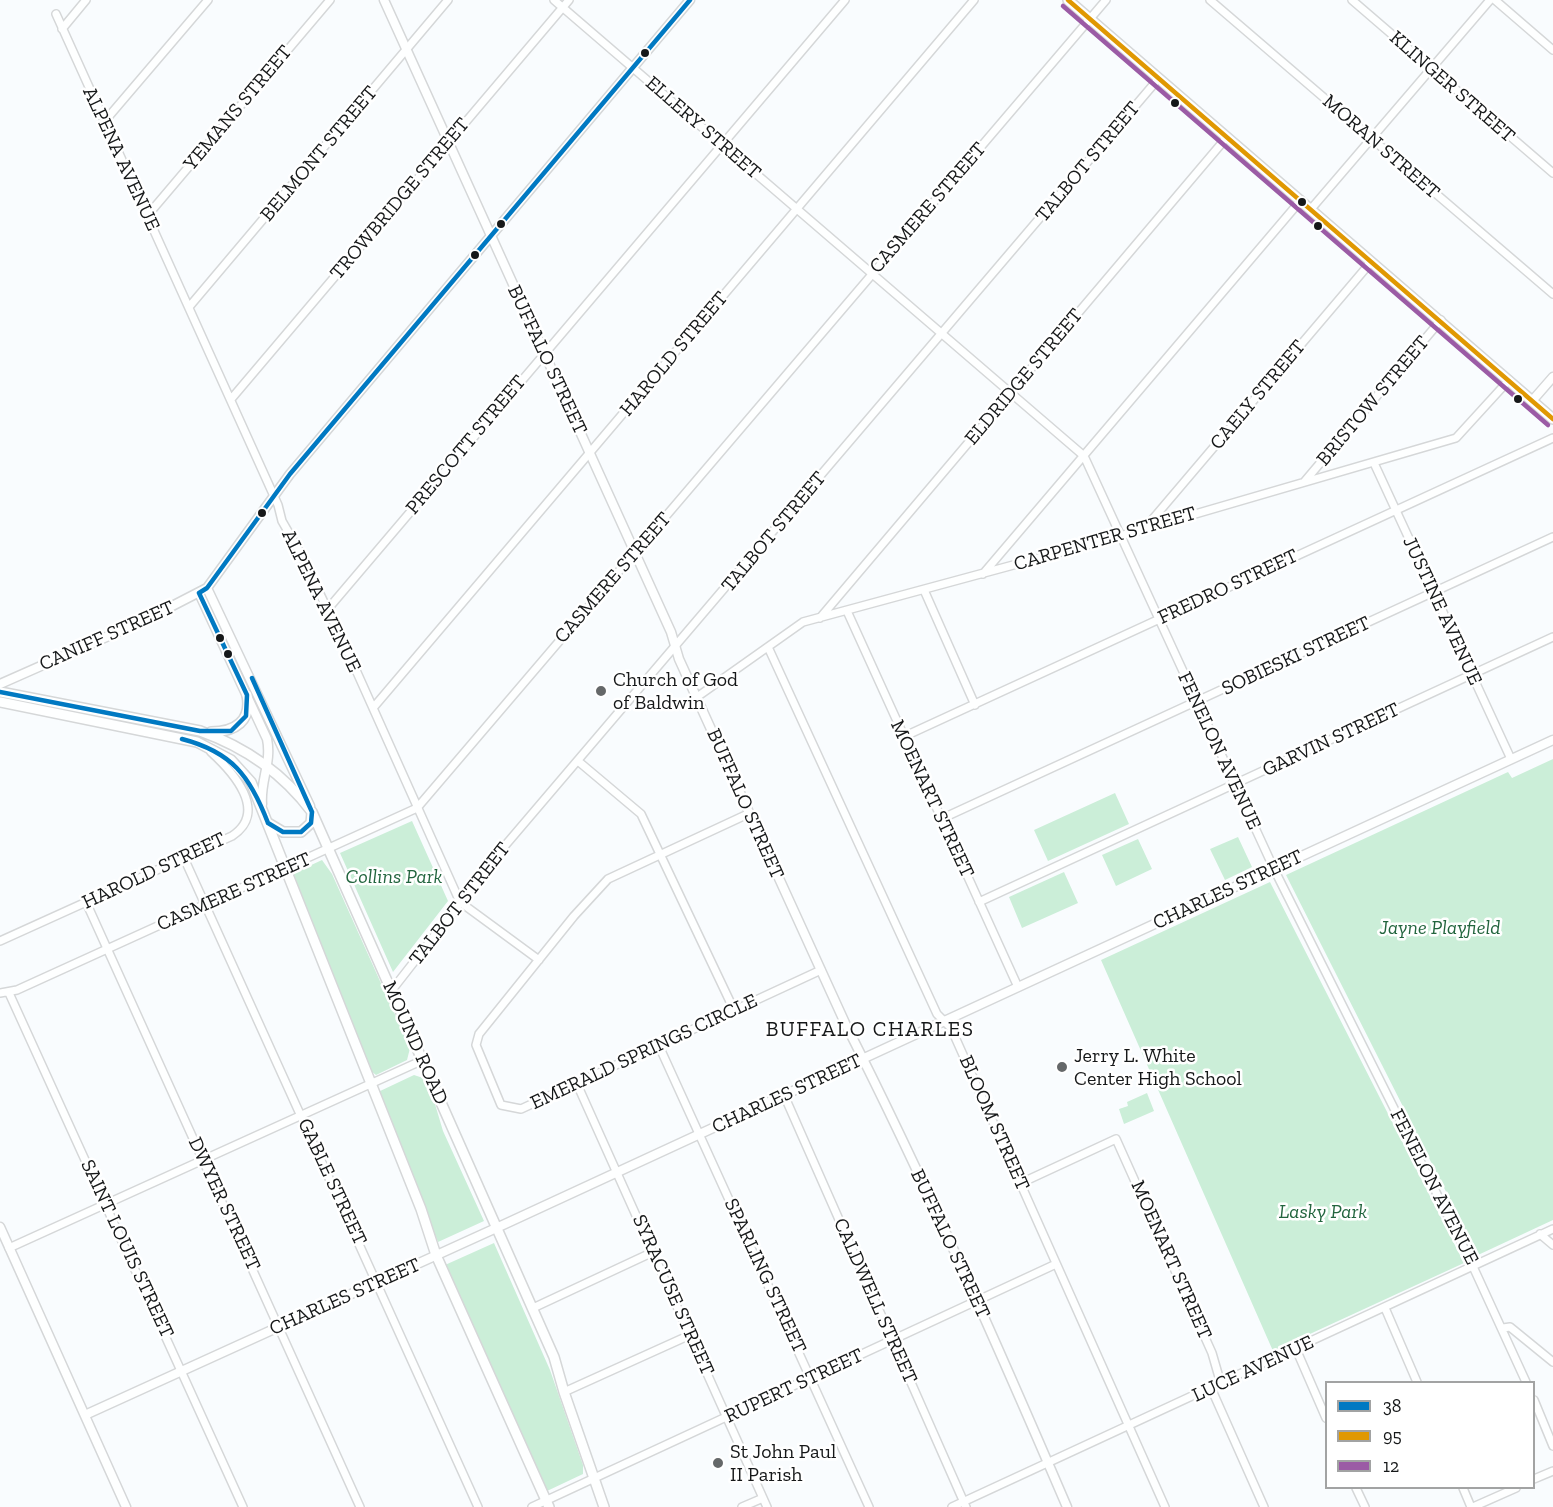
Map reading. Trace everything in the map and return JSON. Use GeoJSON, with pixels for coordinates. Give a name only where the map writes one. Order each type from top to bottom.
{"type":"FeatureCollection","features":[{"type":"Feature","properties":{"kind":"main road"},"geometry":{"type":"LineString","coordinates":[[1068,0],[1553,418]]}},
{"type":"Feature","properties":{"kind":"main road"},"geometry":{"type":"LineString","coordinates":[[0,692],[37,704],[197,742],[231,760],[251,782],[436,1255],[548,1504]]}},
{"type":"Feature","properties":{"kind":"main road"},"geometry":{"type":"LineString","coordinates":[[0,702],[37,704],[200,731],[226,732],[238,727],[248,712],[247,694]]}},
{"type":"Feature","properties":{"kind":"main road"},"geometry":{"type":"LineString","coordinates":[[200,731],[234,745],[268,767],[295,789],[312,812],[310,823],[301,832],[283,832],[268,823]]}},
{"type":"Feature","properties":{"kind":"main road","name":"MOUND ROAD"},"geometry":{"type":"LineString","coordinates":[[312,812],[554,1357],[604,1507]]}},
{"type":"Feature","properties":{"kind":"street"},"geometry":{"type":"LineString","coordinates":[[62,28],[86,0]]}},
{"type":"Feature","properties":{"kind":"street"},"geometry":{"type":"LineString","coordinates":[[104,122],[208,0]]}},
{"type":"Feature","properties":{"kind":"street","name":"YEMANS STREET"},"geometry":{"type":"LineString","coordinates":[[147,216],[330,0]]}},
{"type":"Feature","properties":{"kind":"street","name":"BUFFALO STREET"},"geometry":{"type":"LineString","coordinates":[[384,0],[635,553],[697,697],[821,970],[976,1301],[1067,1507]]}},
{"type":"Feature","properties":{"kind":"street","name":"BELMONT STREET"},"geometry":{"type":"LineString","coordinates":[[189,307],[448,0]]}},
{"type":"Feature","properties":{"kind":"street","name":"ELLERY STREET"},"geometry":{"type":"LineString","coordinates":[[554,0],[797,210]]}},
{"type":"Feature","properties":{"kind":"street","name":"TROWBRIDGE STREET"},"geometry":{"type":"LineString","coordinates":[[232,398],[569,0]]}},
{"type":"Feature","properties":{"kind":"street","name":"CANIFF STREET"},"geometry":{"type":"LineString","coordinates":[[0,684],[199,594],[207,588],[274,495],[690,0]]}},
{"type":"Feature","properties":{"kind":"street","name":"PRESCOTT STREET"},"geometry":{"type":"LineString","coordinates":[[327,610],[845,0]]}},
{"type":"Feature","properties":{"kind":"street","name":"HAROLD STREET"},"geometry":{"type":"LineString","coordinates":[[373,708],[974,0]]}},
{"type":"Feature","properties":{"kind":"street","name":"CASMERE STREET"},"geometry":{"type":"LineString","coordinates":[[0,993],[9,993],[417,808],[1106,0]]}},
{"type":"Feature","properties":{"kind":"street","name":"MORAN STREET"},"geometry":{"type":"LineString","coordinates":[[1210,0],[1553,294]]}},
{"type":"Feature","properties":{"kind":"street","name":"KLINGER STREET"},"geometry":{"type":"LineString","coordinates":[[1352,0],[1553,173]]}},
{"type":"Feature","properties":{"kind":"street"},"geometry":{"type":"LineString","coordinates":[[1311,209],[1490,0]]}},
{"type":"Feature","properties":{"kind":"street"},"geometry":{"type":"LineString","coordinates":[[1495,0],[1553,50]]}},
{"type":"Feature","properties":{"kind":"street","name":"ALPENA AVENUE"},"geometry":{"type":"LineString","coordinates":[[56,14],[232,398],[274,495],[282,521],[373,708],[460,902],[539,960]]}},
{"type":"Feature","properties":{"kind":"street","name":"TALBOT STREET"},"geometry":{"type":"LineString","coordinates":[[392,990],[460,902],[578,761],[1159,78]]}},
{"type":"Feature","properties":{"kind":"street","name":"ELDRIDGE STREET"},"geometry":{"type":"LineString","coordinates":[[820,618],[1227,137]]}},
{"type":"Feature","properties":{"kind":"street"},"geometry":{"type":"LineString","coordinates":[[983,573],[1301,200]]}},
{"type":"Feature","properties":{"kind":"street","name":"FENELON AVENUE"},"geometry":{"type":"LineString","coordinates":[[797,210],[1084,456],[1274,869],[1473,1266],[1525,1381]]}},
{"type":"Feature","properties":{"kind":"street","name":"CAELY STREET"},"geometry":{"type":"LineString","coordinates":[[1145,528],[1371,262]]}},
{"type":"Feature","properties":{"kind":"street","name":"BRISTOW STREET"},"geometry":{"type":"LineString","coordinates":[[1305,482],[1441,320]]}},
{"type":"Feature","properties":{"kind":"street"},"geometry":{"type":"LineString","coordinates":[[1532,401],[1553,377]]}},
{"type":"Feature","properties":{"kind":"street","name":"CARPENTER STREET"},"geometry":{"type":"LineString","coordinates":[[697,697],[795,627],[820,618],[1376,463],[1460,437],[1509,380]]}},
{"type":"Feature","properties":{"kind":"street","name":"FREDRO STREET"},"geometry":{"type":"LineString","coordinates":[[903,737],[1553,438]]}},
{"type":"Feature","properties":{"kind":"street","name":"JUSTINE AVENUE"},"geometry":{"type":"LineString","coordinates":[[1376,463],[1377,471],[1395,511],[1511,759]]}},
{"type":"Feature","properties":{"kind":"street","name":"SOBIESKI STREET"},"geometry":{"type":"LineString","coordinates":[[941,819],[1553,537]]}},
{"type":"Feature","properties":{"kind":"street","name":"MOUND ROAD"},"geometry":{"type":"LineString","coordinates":[[207,588],[312,812]]}},
{"type":"Feature","properties":{"kind":"street"},"geometry":{"type":"LineString","coordinates":[[924,590],[975,705]]}},
{"type":"Feature","properties":{"kind":"street"},"geometry":{"type":"LineString","coordinates":[[199,594],[267,739],[268,767],[261,790],[262,807]]}},
{"type":"Feature","properties":{"kind":"street","name":"MOENART STREET"},"geometry":{"type":"LineString","coordinates":[[846,611],[1018,987]]}},
{"type":"Feature","properties":{"kind":"street","name":"GARVIN STREET"},"geometry":{"type":"LineString","coordinates":[[979,902],[1553,638]]}},
{"type":"Feature","properties":{"kind":"street","name":"BLOOM STREET"},"geometry":{"type":"LineString","coordinates":[[768,647],[937,1014],[945,1021],[1165,1507]]}},
{"type":"Feature","properties":{"kind":"street","name":"CHARLES STREET"},"geometry":{"type":"LineString","coordinates":[[85,1415],[496,1228],[1553,740]]}},
{"type":"Feature","properties":{"kind":"street","name":"HAROLD STREET"},"geometry":{"type":"LineString","coordinates":[[0,941],[235,834],[244,824],[248,812],[246,795],[220,760],[197,742]]}},
{"type":"Feature","properties":{"kind":"street"},"geometry":{"type":"LineString","coordinates":[[578,761],[641,814],[662,854],[734,1010]]}},
{"type":"Feature","properties":{"kind":"street","name":"EMERALD SPRINGS CIRCLE"},"geometry":{"type":"LineString","coordinates":[[750,813],[608,879],[479,1034],[476,1045],[501,1105],[521,1109],[821,970]]}},
{"type":"Feature","properties":{"kind":"street","name":"GABLE STREET"},"geometry":{"type":"LineString","coordinates":[[184,858],[478,1507]]}},
{"type":"Feature","properties":{"kind":"street","name":"DWYER STREET"},"geometry":{"type":"LineString","coordinates":[[86,902],[360,1507]]}},
{"type":"Feature","properties":{"kind":"street","name":"SAINT LOUIS STREET"},"geometry":{"type":"LineString","coordinates":[[9,993],[243,1507]]}},
{"type":"Feature","properties":{"kind":"street","name":"SPARLING STREET"},"geometry":{"type":"LineString","coordinates":[[659,1046],[869,1507]]}},
{"type":"Feature","properties":{"kind":"street"},"geometry":{"type":"LineString","coordinates":[[9,1248],[423,1059]]}},
{"type":"Feature","properties":{"kind":"street","name":"SYRACUSE STREET"},"geometry":{"type":"LineString","coordinates":[[577,1084],[767,1507]]}},
{"type":"Feature","properties":{"kind":"street","name":"CALDWELL STREET"},"geometry":{"type":"LineString","coordinates":[[784,1095],[965,1504]]}},
{"type":"Feature","properties":{"kind":"street","name":"MOENART STREET"},"geometry":{"type":"LineString","coordinates":[[1020,1184],[1116,1139],[1212,1353],[1221,1384]]}},
{"type":"Feature","properties":{"kind":"street"},"geometry":{"type":"LineString","coordinates":[[0,1227],[126,1507]]}},
{"type":"Feature","properties":{"kind":"street","name":"LUCE AVENUE"},"geometry":{"type":"LineString","coordinates":[[952,1507],[965,1504],[1048,1462],[1221,1384],[1553,1228]]}},
{"type":"Feature","properties":{"kind":"street"},"geometry":{"type":"LineString","coordinates":[[1540,1234],[1553,1245]]}},
{"type":"Feature","properties":{"kind":"street"},"geometry":{"type":"LineString","coordinates":[[533,1308],[653,1252]]}},
{"type":"Feature","properties":{"kind":"street","name":"RUPERT STREET"},"geometry":{"type":"LineString","coordinates":[[532,1507],[548,1504],[594,1478],[1056,1264]]}},
{"type":"Feature","properties":{"kind":"street"},"geometry":{"type":"LineString","coordinates":[[1384,1308],[1416,1381]]}},
{"type":"Feature","properties":{"kind":"street"},"geometry":{"type":"LineString","coordinates":[[1503,1328],[1513,1329],[1553,1362]]}},
{"type":"Feature","properties":{"kind":"street"},"geometry":{"type":"LineString","coordinates":[[564,1392],[690,1335]]}},
{"type":"Feature","properties":{"kind":"street"},"geometry":{"type":"LineString","coordinates":[[1296,1349],[1325,1416]]}},
{"type":"Feature","properties":{"kind":"street"},"geometry":{"type":"LineString","coordinates":[[1211,1388],[1264,1507]]}},
{"type":"Feature","properties":{"kind":"street"},"geometry":{"type":"LineString","coordinates":[[1535,1405],[1553,1446]]}},
{"type":"Feature","properties":{"kind":"street"},"geometry":{"type":"LineString","coordinates":[[1535,1478],[1553,1471]]}},
{"type":"Feature","properties":{"kind":"street"},"geometry":{"type":"LineString","coordinates":[[1356,1489],[1365,1507]]}},
{"type":"Feature","properties":{"kind":"street"},"geometry":{"type":"LineString","coordinates":[[1463,1489],[1472,1507],[1514,1489]]}},
{"type":"Feature","properties":{"kind":"street"},"geometry":{"type":"LineString","coordinates":[[742,1507],[763,1498]]}},
{"type":"Feature","properties":{"kind":"green space","name":"Jayne Playfield"},"geometry":{"type":"Polygon","coordinates":[[[1553,759],[1553,1220],[1478,1255],[1286,875],[1508,772],[1512,778],[1553,759]]]}},
{"type":"Feature","properties":{"kind":"green space"},"geometry":{"type":"Polygon","coordinates":[[[1115,793],[1129,824],[1048,861],[1034,830],[1115,793]]]}},
{"type":"Feature","properties":{"kind":"green space","name":"Collins Park"},"geometry":{"type":"Polygon","coordinates":[[[412,821],[448,901],[393,972],[340,853],[412,821]]]}},
{"type":"Feature","properties":{"kind":"green space"},"geometry":{"type":"Polygon","coordinates":[[[1238,837],[1252,867],[1225,880],[1210,849],[1238,837]]]}},
{"type":"Feature","properties":{"kind":"green space"},"geometry":{"type":"Polygon","coordinates":[[[1138,839],[1152,869],[1116,886],[1102,855],[1138,839]]]}},
{"type":"Feature","properties":{"kind":"green space"},"geometry":{"type":"Polygon","coordinates":[[[322,860],[332,874],[410,1048],[407,1060],[376,1075],[371,1071],[292,874],[322,860]]]}},
{"type":"Feature","properties":{"kind":"green space"},"geometry":{"type":"Polygon","coordinates":[[[1064,872],[1078,903],[1022,928],[1009,897],[1064,872]]]}},
{"type":"Feature","properties":{"kind":"green space","name":"Lasky Park"},"geometry":{"type":"Polygon","coordinates":[[[1270,882],[1464,1263],[1273,1351],[1101,960],[1270,882]]]}},
{"type":"Feature","properties":{"kind":"green space"},"geometry":{"type":"Polygon","coordinates":[[[414,1075],[423,1078],[432,1094],[443,1131],[484,1221],[438,1242],[378,1092],[414,1075]]]}},
{"type":"Feature","properties":{"kind":"green space"},"geometry":{"type":"Polygon","coordinates":[[[1147,1093],[1154,1111],[1124,1124],[1119,1109],[1128,1106],[1127,1102],[1147,1093]]]}},
{"type":"Feature","properties":{"kind":"green space"},"geometry":{"type":"Polygon","coordinates":[[[494,1243],[550,1370],[583,1465],[583,1474],[547,1491],[445,1265],[494,1243]]]}},
{"type":"Feature","properties":{"kind":"transit line","name":"38"},"geometry":{"type":"LineString","coordinates":[[199,593],[207,588],[290,474],[690,0]]}},
{"type":"Feature","properties":{"kind":"transit line","name":"95"},"geometry":{"type":"LineString","coordinates":[[1068,0],[1553,419]]}},
{"type":"Feature","properties":{"kind":"transit line","name":"12"},"geometry":{"type":"LineString","coordinates":[[1063,6],[1548,425]]}},
{"type":"Feature","properties":{"kind":"transit line","name":"38"},"geometry":{"type":"LineString","coordinates":[[0,692],[200,731],[231,731],[246,716],[247,695],[199,593]]}},
{"type":"Feature","properties":{"kind":"transit line","name":"38"},"geometry":{"type":"LineString","coordinates":[[252,678],[312,812]]}},
{"type":"Feature","properties":{"kind":"transit line","name":"38"},"geometry":{"type":"LineString","coordinates":[[182,739],[214,751],[237,768],[254,792],[268,823]]}},
{"type":"Feature","properties":{"kind":"transit line","name":"38"},"geometry":{"type":"LineString","coordinates":[[268,823],[283,832],[301,832],[311,823],[312,812]]}},
{"type":"Feature","properties":{"kind":"place","name":"Church of God of Baldwin"},"geometry":{"type":"Point","coordinates":[601,691]}},
{"type":"Feature","properties":{"kind":"place","name":"Jerry L. White Center High School"},"geometry":{"type":"Point","coordinates":[1062,1067]}},
{"type":"Feature","properties":{"kind":"place","name":"St John Paul II Parish"},"geometry":{"type":"Point","coordinates":[718,1463]}},
{"type":"Feature","properties":{"kind":"district","name":"BUFFALO CHARLES"},"geometry":{"type":"Point","coordinates":[870,1030]}}]}
